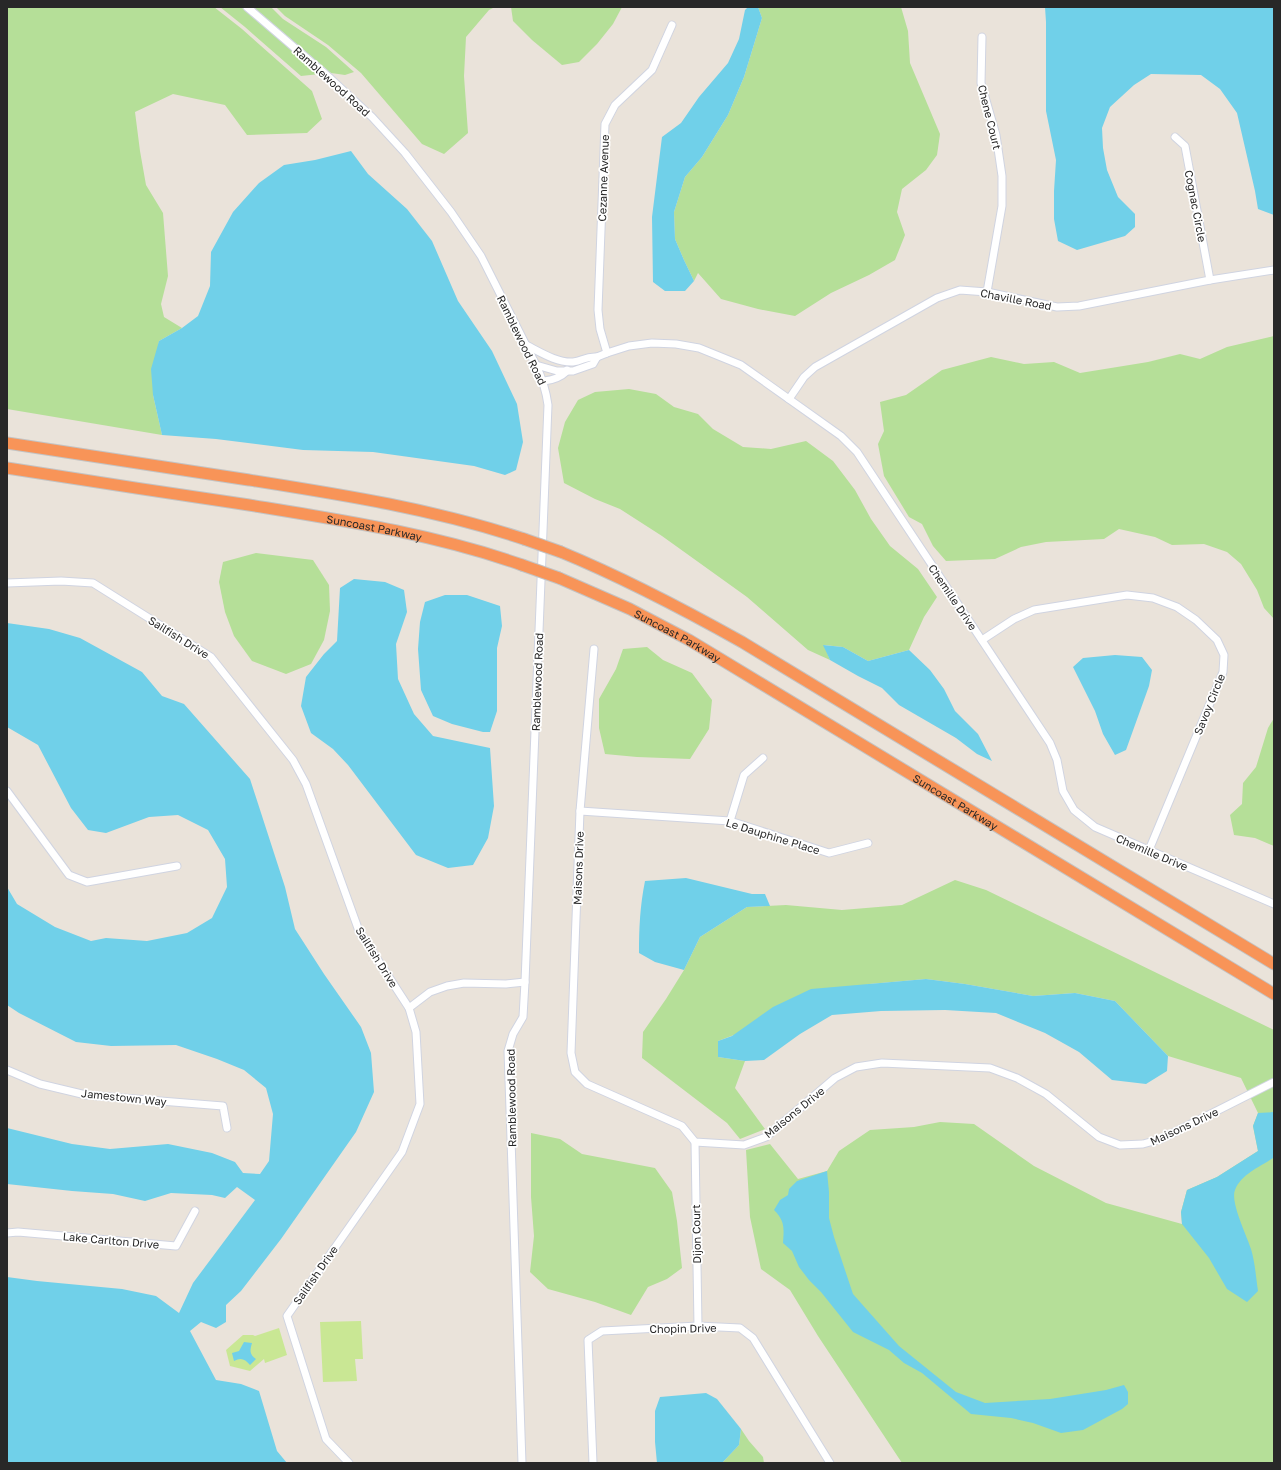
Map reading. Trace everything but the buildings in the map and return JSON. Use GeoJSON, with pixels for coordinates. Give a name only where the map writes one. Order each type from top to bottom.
{"type":"FeatureCollection","features":[{"type":"Feature","properties":{"kind":"highway"},"geometry":{"type":"LineString","coordinates":[[7,443],[348,495],[440,514],[482,525],[561,552],[637,585],[742,642],[1274,964]]}},
{"type":"Feature","properties":{"kind":"highway","name":"Suncoast Parkway"},"geometry":{"type":"LineString","coordinates":[[7,468],[303,514],[383,528],[463,546],[559,578],[630,610],[689,640],[1274,994]]}},
{"type":"Feature","properties":{"kind":"street","name":"Ramblewood Road"},"geometry":{"type":"LineString","coordinates":[[247,7],[355,100],[405,153],[451,212],[480,256],[544,381],[548,405],[525,982],[523,1017],[512,1034],[508,1051],[522,1463]]}},
{"type":"Feature","properties":{"kind":"street","name":"Cezanne Avenue"},"geometry":{"type":"LineString","coordinates":[[607,352],[600,330],[598,310],[605,124],[615,105],[652,70],[672,25]]}},
{"type":"Feature","properties":{"kind":"street","name":"Chene Court"},"geometry":{"type":"LineString","coordinates":[[982,37],[981,83],[996,135],[1002,176],[1002,206],[987,292]]}},
{"type":"Feature","properties":{"kind":"street","name":"Cognac Circle"},"geometry":{"type":"LineString","coordinates":[[1175,137],[1185,146],[1210,280]]}},
{"type":"Feature","properties":{"kind":"street","name":"Chaville Road"},"geometry":{"type":"LineString","coordinates":[[789,399],[804,377],[815,368],[937,298],[960,290],[987,292],[1057,307],[1079,306],[1210,280],[1274,270]]}},
{"type":"Feature","properties":{"kind":"street","name":"Chemille Drive"},"geometry":{"type":"LineString","coordinates":[[526,345],[549,356],[574,362],[589,357],[597,357],[607,352],[629,346],[652,343],[676,344],[699,348],[741,365],[841,436],[857,452],[1050,744],[1057,760],[1063,790],[1074,810],[1095,827],[1274,904]]}},
{"type":"Feature","properties":{"kind":"street","name":"Chemille Drive"},"geometry":{"type":"LineString","coordinates":[[536,365],[557,371],[567,371],[581,369],[593,364],[597,357]]}},
{"type":"Feature","properties":{"kind":"street"},"geometry":{"type":"LineString","coordinates":[[566,361],[567,371]]}},
{"type":"Feature","properties":{"kind":"street","name":"Chemille Drive"},"geometry":{"type":"LineString","coordinates":[[544,381],[561,377],[567,371]]}},
{"type":"Feature","properties":{"kind":"street","name":"Sailfish Drive"},"geometry":{"type":"LineString","coordinates":[[7,583],[61,581],[93,583],[211,657],[293,760],[306,784],[359,931],[409,1008],[416,1032],[420,1104],[402,1152],[287,1316],[326,1439],[349,1463]]}},
{"type":"Feature","properties":{"kind":"street","name":"Savoy Circle"},"geometry":{"type":"LineString","coordinates":[[982,640],[1014,619],[1034,610],[1127,595],[1153,598],[1177,607],[1196,620],[1217,640],[1224,655],[1223,672],[1149,850]]}},
{"type":"Feature","properties":{"kind":"street","name":"Maisons Drive"},"geometry":{"type":"LineString","coordinates":[[594,649],[580,811],[571,1053],[575,1072],[587,1084],[682,1126],[694,1142],[744,1145],[766,1137],[834,1078],[856,1067],[882,1063],[990,1068],[1017,1078],[1046,1094],[1099,1137],[1120,1145],[1143,1144],[1161,1139],[1274,1082]]}},
{"type":"Feature","properties":{"kind":"street"},"geometry":{"type":"LineString","coordinates":[[730,821],[744,775],[763,758]]}},
{"type":"Feature","properties":{"kind":"street"},"geometry":{"type":"LineString","coordinates":[[7,791],[69,875],[87,882],[177,866]]}},
{"type":"Feature","properties":{"kind":"street","name":"Le Dauphine Place"},"geometry":{"type":"LineString","coordinates":[[580,811],[730,821],[829,853],[868,843]]}},
{"type":"Feature","properties":{"kind":"street"},"geometry":{"type":"LineString","coordinates":[[409,1008],[430,992],[447,986],[464,983],[506,984],[525,982]]}},
{"type":"Feature","properties":{"kind":"street","name":"Jamestown Way"},"geometry":{"type":"LineString","coordinates":[[7,1070],[40,1084],[86,1095],[223,1106],[226,1128]]}},
{"type":"Feature","properties":{"kind":"street","name":"Dijon Court"},"geometry":{"type":"LineString","coordinates":[[694,1142],[698,1326]]}},
{"type":"Feature","properties":{"kind":"street","name":"Lake Carlton Drive"},"geometry":{"type":"LineString","coordinates":[[7,1233],[18,1232],[176,1246],[195,1211]]}},
{"type":"Feature","properties":{"kind":"street","name":"Chopin Drive"},"geometry":{"type":"LineString","coordinates":[[593,1463],[588,1340],[602,1331],[698,1326],[740,1328],[754,1338],[830,1463]]}},
{"type":"Feature","properties":{"kind":"green space"},"geometry":{"type":"Polygon","coordinates":[[[7,7],[214,7],[242,29],[312,91],[322,119],[307,133],[247,135],[225,105],[173,94],[135,112],[146,185],[163,213],[168,276],[161,304],[164,317],[182,328],[159,341],[153,395],[162,435],[7,409],[7,7]]]}},
{"type":"Feature","properties":{"kind":"green space"},"geometry":{"type":"Polygon","coordinates":[[[220,7],[241,7],[320,74],[301,76],[220,7]]]}},
{"type":"Feature","properties":{"kind":"green space"},"geometry":{"type":"Polygon","coordinates":[[[253,7],[271,7],[283,19],[326,47],[354,72],[345,75],[331,73],[253,7]]]}},
{"type":"Feature","properties":{"kind":"green space"},"geometry":{"type":"Polygon","coordinates":[[[276,7],[495,7],[489,10],[466,37],[464,76],[468,133],[444,154],[422,144],[361,73],[328,45],[285,16],[276,7]]]}},
{"type":"Feature","properties":{"kind":"green space"},"geometry":{"type":"Polygon","coordinates":[[[511,7],[622,7],[613,24],[597,44],[579,62],[562,65],[532,40],[513,21],[511,7]]]}},
{"type":"Feature","properties":{"kind":"green space"},"geometry":{"type":"Polygon","coordinates":[[[758,7],[901,7],[908,31],[910,63],[940,134],[937,155],[926,170],[902,189],[897,212],[905,235],[895,260],[869,275],[831,293],[795,316],[758,309],[721,299],[698,273],[694,281],[675,239],[674,212],[685,177],[702,157],[728,115],[744,77],[762,18],[758,7]]]}},
{"type":"Feature","properties":{"kind":"green space"},"geometry":{"type":"Polygon","coordinates":[[[1274,336],[1274,619],[1264,608],[1257,590],[1241,564],[1227,552],[1204,544],[1172,545],[1155,537],[1119,529],[1104,539],[1046,542],[1021,547],[995,559],[946,561],[933,546],[922,524],[909,517],[884,476],[878,444],[884,431],[880,402],[906,395],[942,370],[991,357],[1024,364],[1054,362],[1080,373],[1148,362],[1180,354],[1200,359],[1227,347],[1274,336]]]}},
{"type":"Feature","properties":{"kind":"green space"},"geometry":{"type":"Polygon","coordinates":[[[629,389],[656,394],[674,407],[698,414],[713,429],[743,447],[771,449],[806,441],[833,461],[855,490],[871,519],[890,546],[918,569],[937,597],[924,617],[909,650],[868,661],[843,647],[824,645],[830,660],[808,650],[747,597],[662,536],[620,509],[595,499],[564,483],[558,448],[565,422],[578,400],[595,392],[629,389]]]}},
{"type":"Feature","properties":{"kind":"green space"},"geometry":{"type":"Polygon","coordinates":[[[256,553],[313,560],[329,585],[330,611],[324,640],[311,664],[286,674],[252,661],[234,636],[225,612],[219,582],[223,562],[256,553]]]}},
{"type":"Feature","properties":{"kind":"green space"},"geometry":{"type":"Polygon","coordinates":[[[647,647],[663,660],[692,673],[712,700],[709,729],[690,759],[605,754],[599,728],[599,699],[616,669],[623,649],[647,647]]]}},
{"type":"Feature","properties":{"kind":"green space"},"geometry":{"type":"Polygon","coordinates":[[[1274,718],[1274,846],[1255,838],[1234,835],[1230,815],[1242,804],[1243,783],[1256,767],[1268,728],[1274,718]]]}},
{"type":"Feature","properties":{"kind":"green space"},"geometry":{"type":"Polygon","coordinates":[[[955,880],[986,890],[1274,1030],[1274,1463],[902,1463],[818,1336],[790,1290],[761,1269],[750,1217],[746,1150],[770,1144],[798,1179],[827,1171],[839,1151],[870,1130],[914,1127],[940,1122],[974,1124],[1034,1166],[1106,1203],[1182,1224],[1181,1212],[1187,1190],[1217,1177],[1258,1151],[1253,1126],[1258,1113],[1241,1078],[1168,1056],[1115,1001],[1075,993],[1033,996],[926,979],[869,984],[718,1041],[718,1057],[745,1061],[735,1088],[765,1129],[740,1139],[727,1123],[642,1058],[643,1032],[684,970],[700,937],[747,907],[786,905],[842,910],[902,905],[955,880]]]}},
{"type":"Feature","properties":{"kind":"green space"},"geometry":{"type":"Polygon","coordinates":[[[531,1133],[560,1139],[582,1154],[655,1168],[672,1192],[682,1268],[667,1279],[648,1287],[631,1315],[595,1302],[548,1289],[530,1272],[534,1236],[531,1197],[531,1133]]]}},
{"type":"Feature","properties":{"kind":"green space"},"geometry":{"type":"Polygon","coordinates":[[[361,1321],[363,1359],[355,1359],[357,1381],[323,1382],[320,1322],[361,1321]]]}},
{"type":"Feature","properties":{"kind":"green space"},"geometry":{"type":"Polygon","coordinates":[[[279,1328],[287,1355],[265,1363],[264,1359],[250,1371],[230,1366],[226,1350],[243,1335],[255,1336],[279,1328]]]}},
{"type":"Feature","properties":{"kind":"green space"},"geometry":{"type":"Polygon","coordinates":[[[741,1429],[763,1457],[764,1463],[722,1463],[739,1445],[741,1429]]]}},
{"type":"Feature","properties":{"kind":"water"},"geometry":{"type":"Polygon","coordinates":[[[748,7],[758,7],[762,18],[744,77],[728,115],[702,157],[685,177],[674,212],[675,239],[694,281],[685,291],[665,291],[653,282],[652,217],[662,137],[681,123],[699,97],[728,63],[739,39],[745,10],[748,7]]]}},
{"type":"Feature","properties":{"kind":"water"},"geometry":{"type":"Polygon","coordinates":[[[1045,7],[1274,7],[1274,215],[1258,209],[1237,113],[1220,89],[1201,75],[1151,74],[1134,85],[1110,107],[1102,128],[1103,148],[1107,170],[1118,197],[1135,214],[1135,227],[1125,236],[1077,250],[1058,241],[1054,219],[1056,160],[1046,111],[1045,7]]]}},
{"type":"Feature","properties":{"kind":"water"},"geometry":{"type":"Polygon","coordinates":[[[351,151],[368,174],[407,209],[432,241],[458,301],[492,351],[517,404],[523,442],[516,470],[505,475],[474,466],[373,452],[303,450],[216,439],[162,435],[153,395],[151,369],[159,341],[182,328],[198,316],[210,286],[211,252],[233,212],[259,183],[284,165],[315,160],[351,151]]]}},
{"type":"Feature","properties":{"kind":"water"},"geometry":{"type":"Polygon","coordinates":[[[354,579],[385,582],[404,590],[407,612],[396,644],[398,679],[414,714],[433,736],[490,748],[494,806],[488,838],[473,865],[448,868],[416,855],[348,765],[333,749],[311,733],[301,706],[306,677],[324,654],[337,641],[340,588],[354,579]]]}},
{"type":"Feature","properties":{"kind":"water"},"geometry":{"type":"Polygon","coordinates":[[[445,595],[467,595],[500,606],[502,626],[497,648],[497,711],[490,732],[483,732],[452,724],[433,716],[421,690],[418,649],[420,622],[425,602],[445,595]]]}},
{"type":"Feature","properties":{"kind":"water"},"geometry":{"type":"Polygon","coordinates":[[[7,623],[49,629],[80,638],[142,672],[162,696],[184,704],[250,779],[285,887],[295,929],[361,1027],[371,1053],[374,1092],[356,1132],[281,1239],[241,1291],[226,1305],[226,1322],[216,1328],[201,1322],[190,1331],[216,1380],[241,1384],[259,1391],[277,1451],[287,1463],[7,1463],[7,1277],[122,1289],[156,1296],[179,1313],[193,1283],[255,1200],[237,1187],[225,1198],[212,1195],[171,1193],[145,1201],[113,1194],[7,1184],[7,1128],[72,1144],[110,1149],[168,1144],[212,1153],[235,1162],[243,1173],[260,1174],[269,1161],[273,1114],[266,1088],[244,1070],[176,1045],[111,1046],[76,1042],[19,1013],[7,1005],[7,887],[17,904],[55,927],[91,941],[106,938],[147,941],[187,933],[212,918],[227,887],[225,859],[208,830],[178,815],[149,817],[106,833],[88,830],[71,808],[38,745],[7,727],[7,623]]]}},
{"type":"Feature","properties":{"kind":"water"},"geometry":{"type":"Polygon","coordinates":[[[823,645],[843,647],[868,661],[909,650],[930,670],[944,689],[955,711],[978,734],[992,761],[977,754],[956,738],[899,705],[882,688],[830,660],[823,645]]]}},
{"type":"Feature","properties":{"kind":"water"},"geometry":{"type":"Polygon","coordinates":[[[1115,655],[1142,657],[1152,670],[1149,686],[1126,750],[1115,755],[1103,734],[1095,711],[1073,667],[1083,658],[1115,655]]]}},
{"type":"Feature","properties":{"kind":"water"},"geometry":{"type":"Polygon","coordinates":[[[686,878],[752,894],[765,894],[770,906],[747,907],[700,937],[684,970],[655,962],[639,953],[639,935],[645,881],[686,878]]]}},
{"type":"Feature","properties":{"kind":"water"},"geometry":{"type":"Polygon","coordinates":[[[926,979],[1033,996],[1075,993],[1115,1001],[1168,1056],[1167,1071],[1146,1084],[1112,1080],[1079,1052],[1045,1033],[996,1013],[945,1010],[881,1011],[832,1015],[800,1034],[764,1060],[745,1061],[718,1057],[718,1041],[732,1036],[773,1007],[811,989],[926,979]]]}},
{"type":"Feature","properties":{"kind":"water"},"geometry":{"type":"Polygon","coordinates":[[[1274,1112],[1274,1156],[1246,1175],[1238,1184],[1234,1195],[1237,1211],[1252,1254],[1258,1291],[1247,1302],[1227,1289],[1209,1258],[1182,1224],[1181,1212],[1187,1190],[1217,1177],[1258,1151],[1253,1126],[1258,1113],[1274,1112]]]}},
{"type":"Feature","properties":{"kind":"water"},"geometry":{"type":"Polygon","coordinates":[[[827,1171],[829,1218],[853,1294],[899,1346],[956,1392],[985,1403],[1050,1399],[1106,1390],[1124,1385],[1128,1392],[1128,1404],[1122,1409],[1083,1430],[1061,1433],[1033,1423],[1011,1418],[971,1414],[922,1373],[904,1363],[889,1350],[853,1332],[821,1292],[809,1280],[799,1267],[792,1251],[783,1243],[784,1233],[782,1221],[774,1210],[780,1200],[788,1195],[789,1189],[797,1181],[827,1171]]]}},
{"type":"Feature","properties":{"kind":"water"},"geometry":{"type":"Polygon","coordinates":[[[244,1342],[252,1343],[251,1352],[256,1359],[250,1365],[243,1359],[234,1361],[232,1353],[239,1351],[244,1342]]]}},
{"type":"Feature","properties":{"kind":"water"},"geometry":{"type":"Polygon","coordinates":[[[706,1393],[717,1399],[741,1429],[739,1445],[722,1463],[657,1463],[655,1411],[660,1397],[706,1393]]]}}]}
